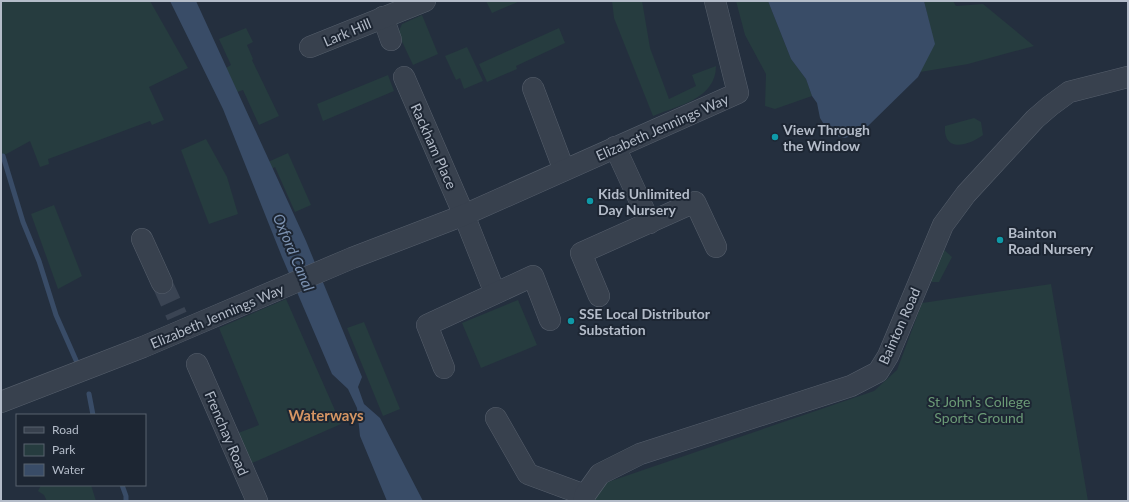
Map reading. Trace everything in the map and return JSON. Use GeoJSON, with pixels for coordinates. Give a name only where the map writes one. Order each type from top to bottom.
{"type":"FeatureCollection","features":[{"type":"Feature","properties":{"kind":"street","name":"Lark Hill"},"geometry":{"type":"LineString","coordinates":[[310,47],[426,1]]}},
{"type":"Feature","properties":{"kind":"street","name":"Elizabeth Jennings Way"},"geometry":{"type":"LineString","coordinates":[[1,402],[180,323],[256,299],[352,258],[464,214],[738,93],[715,1]]}},
{"type":"Feature","properties":{"kind":"street","name":"Lark Hill"},"geometry":{"type":"LineString","coordinates":[[383,17],[391,40]]}},
{"type":"Feature","properties":{"kind":"street","name":"Rackham Place"},"geometry":{"type":"LineString","coordinates":[[404,77],[464,214],[495,293]]}},
{"type":"Feature","properties":{"kind":"street","name":"Bainton Road"},"geometry":{"type":"LineString","coordinates":[[584,498],[600,474],[640,454],[851,386],[878,372],[888,356],[943,226],[966,194],[1035,119],[1069,92],[1128,77]]}},
{"type":"Feature","properties":{"kind":"street"},"geometry":{"type":"LineString","coordinates":[[533,88],[564,170]]}},
{"type":"Feature","properties":{"kind":"street"},"geometry":{"type":"LineString","coordinates":[[615,147],[650,223]]}},
{"type":"Feature","properties":{"kind":"street"},"geometry":{"type":"LineString","coordinates":[[599,296],[581,253],[695,202],[716,247]]}},
{"type":"Feature","properties":{"kind":"street"},"geometry":{"type":"LineString","coordinates":[[142,239],[162,283]]}},
{"type":"Feature","properties":{"kind":"street"},"geometry":{"type":"LineString","coordinates":[[444,368],[426,325],[495,293],[533,276],[550,320]]}},
{"type":"Feature","properties":{"kind":"street","name":"Frenchay Road"},"geometry":{"type":"LineString","coordinates":[[197,364],[257,501]]}},
{"type":"Feature","properties":{"kind":"street"},"geometry":{"type":"LineString","coordinates":[[496,418],[528,474],[584,498]]}},
{"type":"Feature","properties":{"kind":"green space"},"geometry":{"type":"Polygon","coordinates":[[[1,1],[150,1],[188,68],[149,87],[164,120],[152,125],[150,121],[48,159],[49,164],[40,167],[30,141],[1,157],[1,1]]]}},
{"type":"Feature","properties":{"kind":"green space"},"geometry":{"type":"Polygon","coordinates":[[[486,1],[520,1],[492,13],[486,1]]]}},
{"type":"Feature","properties":{"kind":"green space"},"geometry":{"type":"Polygon","coordinates":[[[612,1],[642,1],[650,48],[669,99],[696,86],[692,75],[716,66],[714,77],[710,86],[694,100],[653,116],[614,18],[612,1]]]}},
{"type":"Feature","properties":{"kind":"green space"},"geometry":{"type":"Polygon","coordinates":[[[736,1],[768,1],[791,59],[806,79],[812,96],[775,109],[765,106],[766,74],[745,35],[736,1]]]}},
{"type":"Feature","properties":{"kind":"green space"},"geometry":{"type":"Polygon","coordinates":[[[924,1],[953,1],[956,6],[983,4],[1034,46],[968,64],[920,72],[934,44],[924,1]]]}},
{"type":"Feature","properties":{"kind":"green space"},"geometry":{"type":"Polygon","coordinates":[[[422,15],[438,54],[413,65],[398,33],[402,24],[422,15]]]}},
{"type":"Feature","properties":{"kind":"green space"},"geometry":{"type":"Polygon","coordinates":[[[246,28],[253,42],[247,45],[253,59],[252,60],[279,116],[259,125],[243,90],[237,92],[226,68],[231,65],[219,39],[246,28]]]}},
{"type":"Feature","properties":{"kind":"green space"},"geometry":{"type":"Polygon","coordinates":[[[559,28],[565,43],[516,66],[517,69],[487,82],[479,64],[559,28]]]}},
{"type":"Feature","properties":{"kind":"green space"},"geometry":{"type":"Polygon","coordinates":[[[467,47],[483,81],[464,89],[460,78],[456,80],[445,56],[467,47]]]}},
{"type":"Feature","properties":{"kind":"green space"},"geometry":{"type":"Polygon","coordinates":[[[388,75],[394,91],[323,121],[317,104],[388,75]]]}},
{"type":"Feature","properties":{"kind":"green space"},"geometry":{"type":"Polygon","coordinates":[[[974,118],[981,122],[983,135],[970,142],[958,145],[952,144],[948,140],[945,135],[945,126],[974,118]]]}},
{"type":"Feature","properties":{"kind":"green space"},"geometry":{"type":"Polygon","coordinates":[[[206,139],[227,177],[238,214],[209,224],[181,150],[206,139]]]}},
{"type":"Feature","properties":{"kind":"green space"},"geometry":{"type":"Polygon","coordinates":[[[288,153],[311,205],[295,212],[275,167],[271,169],[268,162],[288,153]]]}},
{"type":"Feature","properties":{"kind":"green space"},"geometry":{"type":"Polygon","coordinates":[[[54,205],[82,276],[58,289],[31,214],[54,205]]]}},
{"type":"Feature","properties":{"kind":"green space"},"geometry":{"type":"Polygon","coordinates":[[[941,247],[952,257],[939,282],[932,282],[927,278],[941,247]]]}},
{"type":"Feature","properties":{"kind":"green space","name":"St John's College Sports Ground"},"geometry":{"type":"Polygon","coordinates":[[[1051,284],[1088,501],[594,501],[601,489],[608,482],[874,391],[897,370],[922,303],[1051,284]]]}},
{"type":"Feature","properties":{"kind":"green space"},"geometry":{"type":"Polygon","coordinates":[[[286,299],[341,424],[250,464],[238,433],[259,425],[219,328],[286,299]]]}},
{"type":"Feature","properties":{"kind":"green space"},"geometry":{"type":"Polygon","coordinates":[[[518,300],[537,345],[481,368],[462,323],[518,300]]]}},
{"type":"Feature","properties":{"kind":"green space"},"geometry":{"type":"Polygon","coordinates":[[[364,322],[400,409],[383,416],[347,328],[364,322]]]}},
{"type":"Feature","properties":{"kind":"green space"},"geometry":{"type":"Polygon","coordinates":[[[40,486],[91,486],[96,501],[47,501],[44,495],[38,491],[40,486]]]}},
{"type":"Feature","properties":{"kind":"water","name":"Oxford Canal"},"geometry":{"type":"Polygon","coordinates":[[[170,1],[196,1],[306,241],[362,377],[358,387],[364,404],[380,418],[423,501],[387,501],[360,436],[357,408],[348,389],[332,374],[282,257],[223,109],[170,1]]]}},
{"type":"Feature","properties":{"kind":"water"},"geometry":{"type":"Polygon","coordinates":[[[768,1],[924,1],[935,44],[918,77],[868,126],[857,134],[845,138],[830,134],[820,118],[817,103],[812,96],[806,79],[791,59],[768,1]]]}},
{"type":"Feature","properties":{"kind":"waterway"},"geometry":{"type":"LineString","coordinates":[[3,156],[23,222],[39,261],[56,315],[79,367]]}},
{"type":"Feature","properties":{"kind":"waterway"},"geometry":{"type":"LineString","coordinates":[[89,394],[93,414]]}},
{"type":"Feature","properties":{"kind":"waterway"},"geometry":{"type":"LineString","coordinates":[[122,486],[126,501]]}},
{"type":"Feature","properties":{"kind":"tunnel"},"geometry":{"type":"LineString","coordinates":[[162,283],[177,316]]}},
{"type":"Feature","properties":{"kind":"place","name":"View Through the Window"},"geometry":{"type":"Point","coordinates":[775,137]}},
{"type":"Feature","properties":{"kind":"place","name":"Kids Unlimited Day Nursery"},"geometry":{"type":"Point","coordinates":[590,201]}},
{"type":"Feature","properties":{"kind":"place","name":"Bainton Road Nursery"},"geometry":{"type":"Point","coordinates":[1000,240]}},
{"type":"Feature","properties":{"kind":"place","name":"SSE Local Distributor Substation"},"geometry":{"type":"Point","coordinates":[571,321]}},
{"type":"Feature","properties":{"kind":"district","name":"Waterways"},"geometry":{"type":"Point","coordinates":[326,415]}}]}
